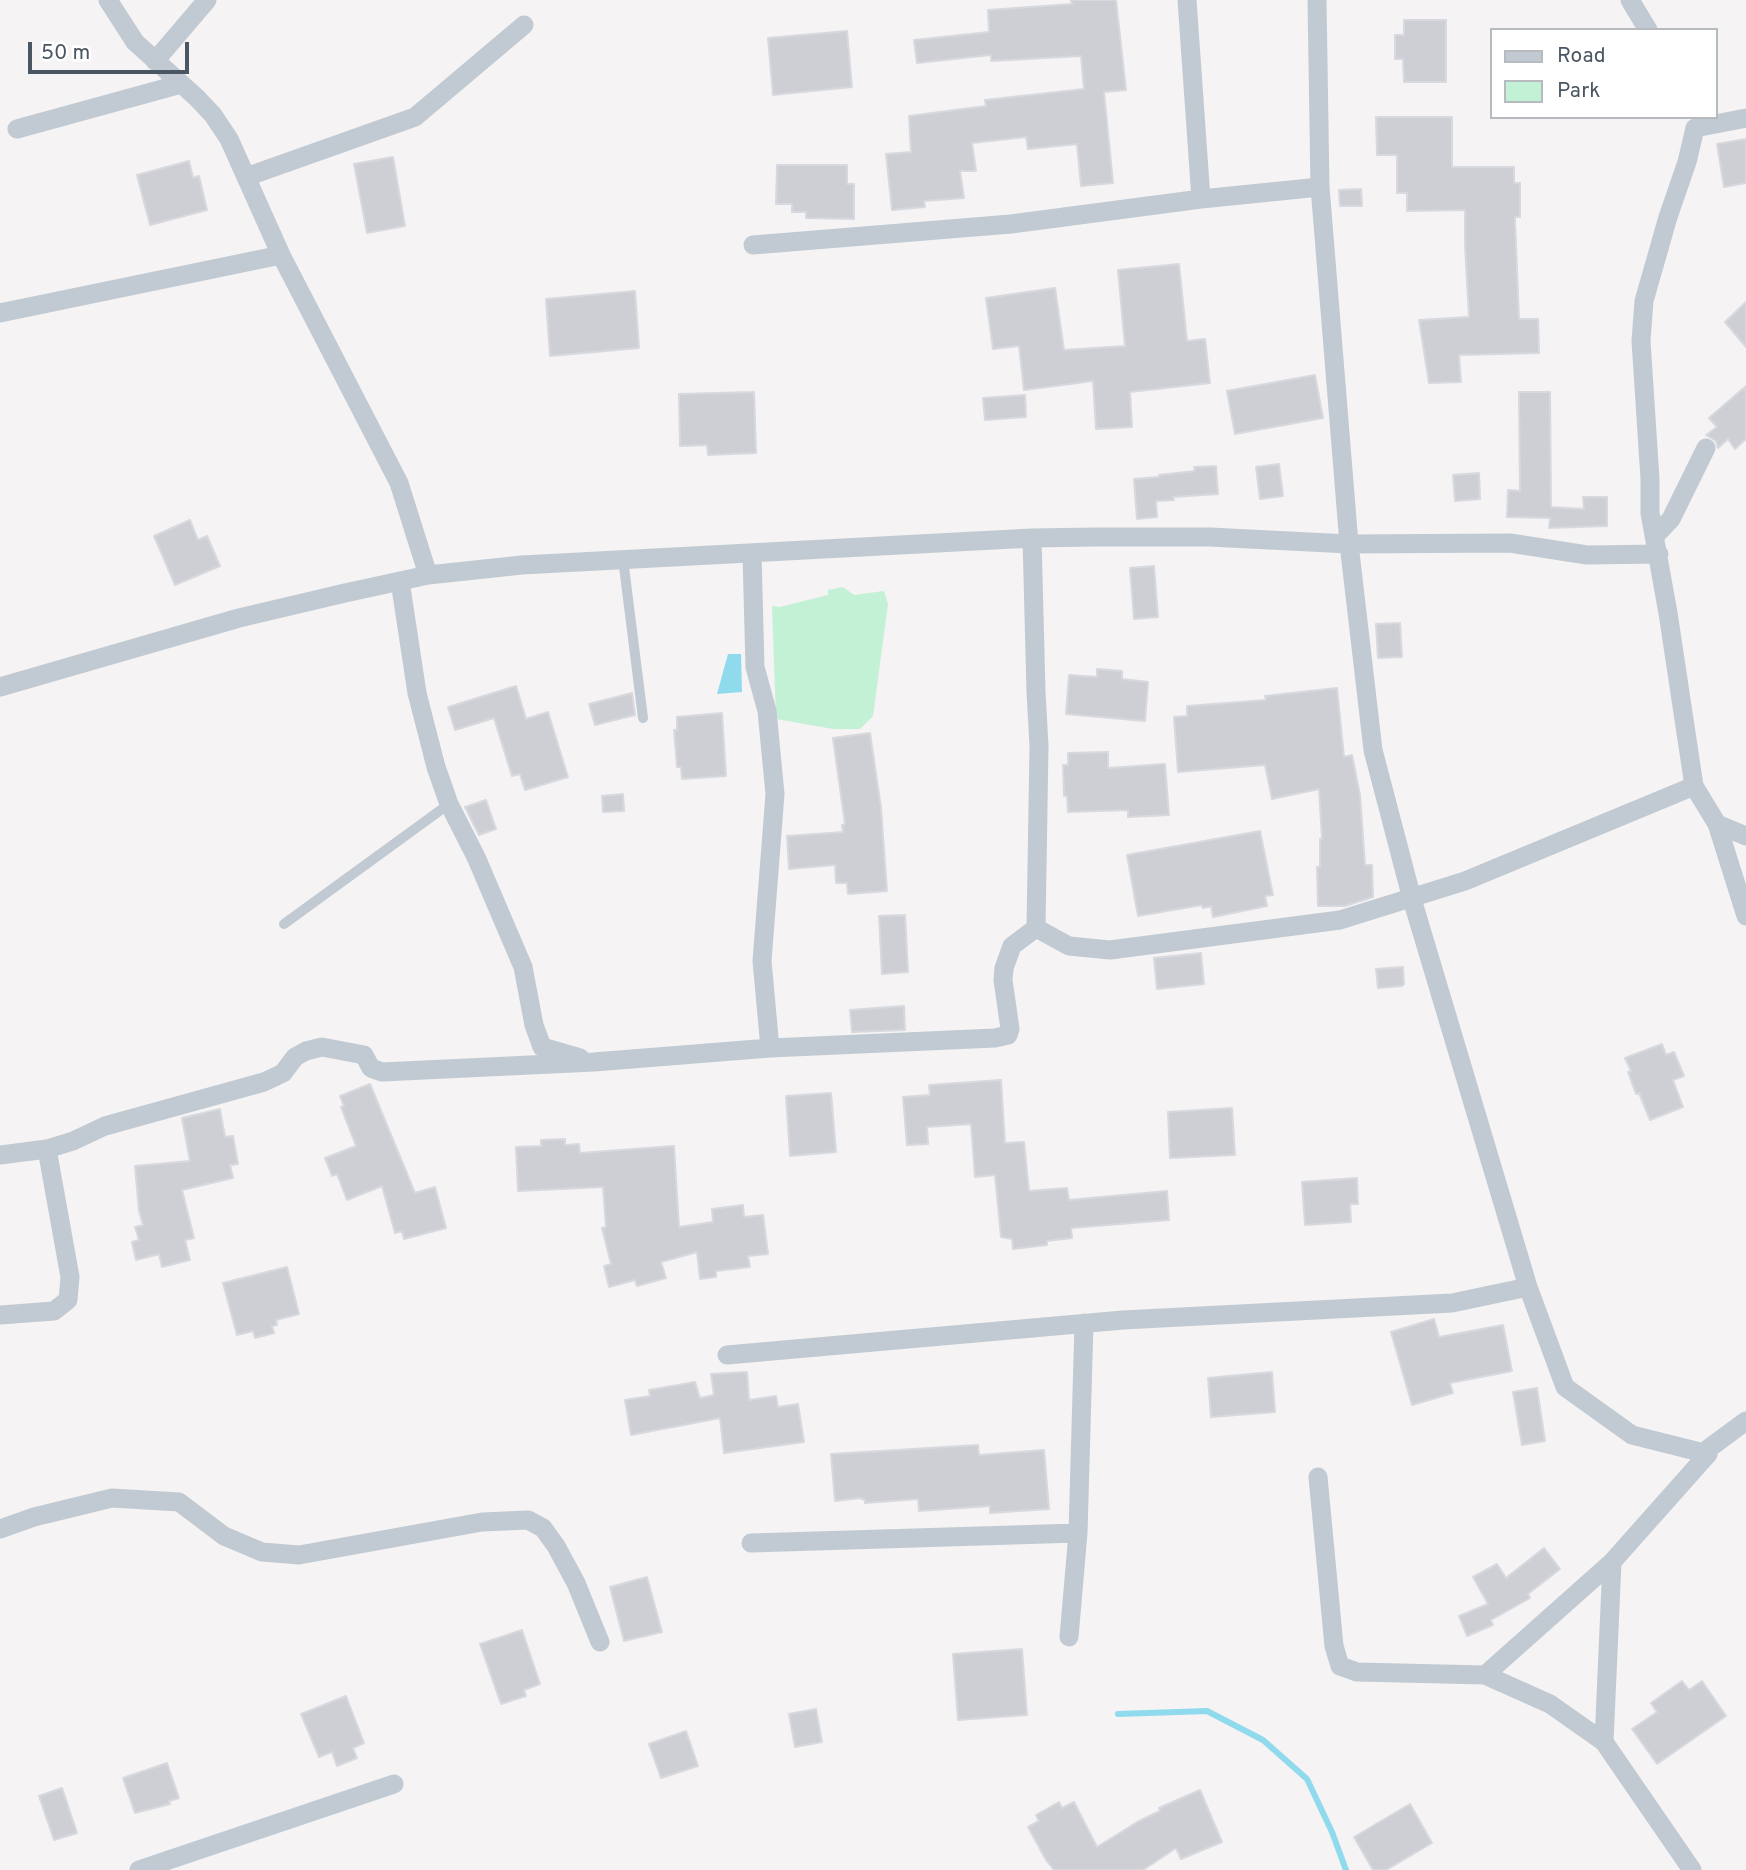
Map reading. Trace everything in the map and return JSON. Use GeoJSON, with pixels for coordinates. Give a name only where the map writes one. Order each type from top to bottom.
{"type":"FeatureCollection","features":[{"type":"Feature","properties":{"kind":"street"},"geometry":{"type":"LineString","coordinates":[[108,0],[135,42],[213,115],[229,139],[281,255],[399,483],[428,575]]}},
{"type":"Feature","properties":{"kind":"street"},"geometry":{"type":"LineString","coordinates":[[155,61],[207,0]]}},
{"type":"Feature","properties":{"kind":"street"},"geometry":{"type":"LineString","coordinates":[[1187,0],[1201,199]]}},
{"type":"Feature","properties":{"kind":"street"},"geometry":{"type":"LineString","coordinates":[[1317,0],[1321,187],[1349,544],[1373,750],[1412,899],[1528,1287],[1565,1387],[1632,1434],[1708,1454]]}},
{"type":"Feature","properties":{"kind":"street"},"geometry":{"type":"LineString","coordinates":[[1630,0],[1646,28]]}},
{"type":"Feature","properties":{"kind":"street"},"geometry":{"type":"LineString","coordinates":[[246,177],[415,117],[524,25]]}},
{"type":"Feature","properties":{"kind":"street"},"geometry":{"type":"LineString","coordinates":[[17,129],[181,84]]}},
{"type":"Feature","properties":{"kind":"street"},"geometry":{"type":"LineString","coordinates":[[1746,118],[1691,123],[1687,162],[1644,301],[1642,341],[1650,513],[1694,786],[1717,824],[1746,916]]}},
{"type":"Feature","properties":{"kind":"street"},"geometry":{"type":"LineString","coordinates":[[752,245],[1011,224],[1201,199],[1321,187]]}},
{"type":"Feature","properties":{"kind":"street"},"geometry":{"type":"LineString","coordinates":[[0,313],[281,255]]}},
{"type":"Feature","properties":{"kind":"street"},"geometry":{"type":"LineString","coordinates":[[1657,545],[1706,448]]}},
{"type":"Feature","properties":{"kind":"street"},"geometry":{"type":"LineString","coordinates":[[0,687],[239,618],[428,575],[623,558],[752,554],[1032,538],[1210,537],[1349,544],[1510,543],[1587,555],[1657,545]]}},
{"type":"Feature","properties":{"kind":"street"},"geometry":{"type":"LineString","coordinates":[[1032,538],[1039,746],[1036,928]]}},
{"type":"Feature","properties":{"kind":"street"},"geometry":{"type":"LineString","coordinates":[[752,554],[755,667],[767,711],[775,794],[762,961],[769,1048]]}},
{"type":"Feature","properties":{"kind":"street"},"geometry":{"type":"LineString","coordinates":[[400,581],[417,693],[436,767],[449,804],[476,857],[523,967],[534,1025],[542,1047],[594,1062]]}},
{"type":"Feature","properties":{"kind":"street"},"geometry":{"type":"LineString","coordinates":[[1036,928],[1069,946],[1110,950],[1340,920],[1412,899],[1513,862],[1694,786]]}},
{"type":"Feature","properties":{"kind":"street"},"geometry":{"type":"LineString","coordinates":[[1717,824],[1746,836]]}},
{"type":"Feature","properties":{"kind":"street"},"geometry":{"type":"LineString","coordinates":[[0,1155],[47,1149],[73,1141],[105,1126],[274,1078],[283,1073],[295,1057],[322,1047],[364,1055],[371,1068],[382,1072],[594,1062],[769,1048],[995,1038],[1008,1035],[1010,1029],[1003,980],[1004,968],[1012,946],[1036,928]]}},
{"type":"Feature","properties":{"kind":"street"},"geometry":{"type":"LineString","coordinates":[[0,1315],[54,1311],[68,1300],[70,1277],[47,1149]]}},
{"type":"Feature","properties":{"kind":"street"},"geometry":{"type":"LineString","coordinates":[[727,1355],[1084,1323],[1452,1303],[1528,1287]]}},
{"type":"Feature","properties":{"kind":"street"},"geometry":{"type":"LineString","coordinates":[[1069,1637],[1078,1533],[1084,1323]]}},
{"type":"Feature","properties":{"kind":"street"},"geometry":{"type":"LineString","coordinates":[[1485,1675],[1612,1562],[1708,1454],[1708,1450],[1746,1421]]}},
{"type":"Feature","properties":{"kind":"street"},"geometry":{"type":"LineString","coordinates":[[1318,1478],[1334,1646],[1340,1666],[1357,1672],[1485,1675],[1550,1704],[1604,1742],[1692,1870]]}},
{"type":"Feature","properties":{"kind":"street"},"geometry":{"type":"LineString","coordinates":[[0,1529],[34,1517],[112,1498],[179,1502],[224,1536],[262,1552],[299,1555],[482,1522],[528,1520],[543,1528],[556,1546],[576,1583],[600,1642]]}},
{"type":"Feature","properties":{"kind":"street"},"geometry":{"type":"LineString","coordinates":[[751,1543],[1078,1533]]}},
{"type":"Feature","properties":{"kind":"street"},"geometry":{"type":"LineString","coordinates":[[1604,1742],[1612,1562]]}},
{"type":"Feature","properties":{"kind":"street"},"geometry":{"type":"LineString","coordinates":[[139,1870],[394,1783]]}},
{"type":"Feature","properties":{"kind":"lane"},"geometry":{"type":"LineString","coordinates":[[623,558],[643,718]]}},
{"type":"Feature","properties":{"kind":"lane"},"geometry":{"type":"LineString","coordinates":[[284,924],[449,804]]}},
{"type":"Feature","properties":{"kind":"green space"},"geometry":{"type":"Polygon","coordinates":[[[843,587],[854,595],[884,591],[888,604],[873,716],[860,729],[833,729],[776,719],[772,606],[780,607],[828,595],[828,590],[843,587]]]}},
{"type":"Feature","properties":{"kind":"water"},"geometry":{"type":"Polygon","coordinates":[[[728,654],[741,654],[742,692],[717,694],[728,654]]]}},
{"type":"Feature","properties":{"kind":"building"},"geometry":{"type":"Polygon","coordinates":[[[1071,0],[1116,0],[1126,90],[1104,92],[1113,183],[1081,186],[1077,144],[1028,149],[1026,137],[972,143],[976,171],[960,171],[964,198],[924,201],[925,207],[892,210],[886,154],[911,152],[909,116],[986,106],[985,100],[1084,89],[1081,56],[991,61],[991,55],[917,63],[914,40],[989,32],[988,10],[1072,4],[1071,0]]]}},
{"type":"Feature","properties":{"kind":"building"},"geometry":{"type":"Polygon","coordinates":[[[1404,20],[1446,20],[1446,82],[1404,82],[1403,59],[1395,59],[1395,35],[1404,35],[1404,20]]]}},
{"type":"Feature","properties":{"kind":"building"},"geometry":{"type":"Polygon","coordinates":[[[847,31],[852,87],[773,95],[768,38],[847,31]]]}},
{"type":"Feature","properties":{"kind":"building"},"geometry":{"type":"Polygon","coordinates":[[[1376,117],[1452,117],[1452,167],[1514,167],[1514,183],[1520,183],[1520,217],[1515,217],[1519,319],[1538,319],[1539,353],[1459,355],[1461,382],[1429,383],[1419,320],[1469,317],[1465,210],[1407,211],[1407,193],[1397,193],[1397,155],[1377,155],[1376,117]]]}},
{"type":"Feature","properties":{"kind":"building"},"geometry":{"type":"Polygon","coordinates":[[[1746,139],[1746,183],[1724,187],[1717,144],[1746,139]]]}},
{"type":"Feature","properties":{"kind":"building"},"geometry":{"type":"Polygon","coordinates":[[[393,157],[405,226],[367,233],[354,164],[393,157]]]}},
{"type":"Feature","properties":{"kind":"building"},"geometry":{"type":"Polygon","coordinates":[[[189,161],[193,178],[199,176],[207,210],[150,225],[137,175],[189,161]]]}},
{"type":"Feature","properties":{"kind":"building"},"geometry":{"type":"Polygon","coordinates":[[[777,165],[847,165],[847,184],[854,184],[854,219],[806,218],[806,212],[792,212],[792,204],[776,204],[777,165]]]}},
{"type":"Feature","properties":{"kind":"building"},"geometry":{"type":"Polygon","coordinates":[[[1361,189],[1362,206],[1340,206],[1339,190],[1361,189]]]}},
{"type":"Feature","properties":{"kind":"building"},"geometry":{"type":"Polygon","coordinates":[[[1179,264],[1187,341],[1205,339],[1210,383],[1130,392],[1132,427],[1096,429],[1093,381],[1024,390],[1019,346],[993,349],[986,298],[1055,288],[1064,350],[1125,346],[1118,270],[1179,264]]]}},
{"type":"Feature","properties":{"kind":"building"},"geometry":{"type":"Polygon","coordinates":[[[635,291],[639,348],[550,356],[546,299],[635,291]]]}},
{"type":"Feature","properties":{"kind":"building"},"geometry":{"type":"Polygon","coordinates":[[[1746,302],[1746,347],[1725,322],[1746,302]]]}},
{"type":"Feature","properties":{"kind":"building"},"geometry":{"type":"Polygon","coordinates":[[[1315,375],[1323,418],[1235,434],[1227,391],[1315,375]]]}},
{"type":"Feature","properties":{"kind":"building"},"geometry":{"type":"Polygon","coordinates":[[[1746,386],[1746,439],[1735,449],[1728,439],[1718,448],[1716,441],[1706,435],[1717,427],[1709,418],[1746,386]]]}},
{"type":"Feature","properties":{"kind":"building"},"geometry":{"type":"Polygon","coordinates":[[[754,392],[756,453],[708,455],[707,445],[680,446],[679,394],[754,392]]]}},
{"type":"Feature","properties":{"kind":"building"},"geometry":{"type":"Polygon","coordinates":[[[1519,392],[1550,392],[1551,507],[1584,509],[1583,497],[1607,497],[1607,526],[1549,528],[1550,518],[1507,517],[1508,490],[1520,491],[1519,392]]]}},
{"type":"Feature","properties":{"kind":"building"},"geometry":{"type":"Polygon","coordinates":[[[1025,395],[1026,417],[985,420],[983,398],[1025,395]]]}},
{"type":"Feature","properties":{"kind":"building"},"geometry":{"type":"Polygon","coordinates":[[[1279,464],[1283,496],[1260,499],[1256,467],[1279,464]]]}},
{"type":"Feature","properties":{"kind":"building"},"geometry":{"type":"Polygon","coordinates":[[[1216,466],[1218,494],[1156,501],[1157,517],[1137,519],[1134,479],[1195,471],[1194,467],[1216,466]]]}},
{"type":"Feature","properties":{"kind":"building"},"geometry":{"type":"Polygon","coordinates":[[[1479,473],[1480,499],[1455,501],[1453,475],[1479,473]]]}},
{"type":"Feature","properties":{"kind":"building"},"geometry":{"type":"Polygon","coordinates":[[[190,520],[198,540],[207,536],[220,566],[175,585],[154,536],[190,520]]]}},
{"type":"Feature","properties":{"kind":"building"},"geometry":{"type":"Polygon","coordinates":[[[1154,566],[1158,617],[1134,619],[1130,568],[1154,566]]]}},
{"type":"Feature","properties":{"kind":"building"},"geometry":{"type":"Polygon","coordinates":[[[1400,623],[1402,657],[1378,658],[1376,624],[1400,623]]]}},
{"type":"Feature","properties":{"kind":"building"},"geometry":{"type":"Polygon","coordinates":[[[1097,669],[1122,671],[1122,679],[1148,682],[1145,721],[1066,714],[1069,675],[1097,677],[1097,669]]]}},
{"type":"Feature","properties":{"kind":"building"},"geometry":{"type":"Polygon","coordinates":[[[516,686],[526,719],[548,712],[568,777],[525,790],[520,774],[512,776],[494,718],[455,730],[448,707],[516,686]]]}},
{"type":"Feature","properties":{"kind":"building"},"geometry":{"type":"Polygon","coordinates":[[[1337,688],[1344,757],[1352,755],[1360,795],[1365,865],[1372,865],[1373,897],[1345,906],[1318,906],[1317,867],[1320,867],[1322,839],[1319,789],[1272,799],[1265,765],[1178,772],[1174,717],[1187,716],[1187,706],[1266,700],[1265,696],[1337,688]]]}},
{"type":"Feature","properties":{"kind":"building"},"geometry":{"type":"Polygon","coordinates":[[[632,693],[635,715],[595,725],[589,704],[632,693]]]}},
{"type":"Feature","properties":{"kind":"building"},"geometry":{"type":"Polygon","coordinates":[[[722,713],[726,776],[682,779],[681,767],[677,767],[674,730],[677,730],[677,717],[722,713]]]}},
{"type":"Feature","properties":{"kind":"building"},"geometry":{"type":"Polygon","coordinates":[[[870,733],[881,808],[887,891],[848,894],[847,883],[836,883],[835,865],[789,869],[787,836],[843,832],[842,825],[845,824],[833,738],[870,733]]]}},
{"type":"Feature","properties":{"kind":"building"},"geometry":{"type":"Polygon","coordinates":[[[1108,752],[1108,768],[1165,764],[1169,815],[1128,817],[1128,810],[1068,812],[1067,796],[1064,796],[1063,765],[1068,765],[1068,753],[1108,752]]]}},
{"type":"Feature","properties":{"kind":"building"},"geometry":{"type":"Polygon","coordinates":[[[623,794],[624,811],[603,812],[602,796],[623,794]]]}},
{"type":"Feature","properties":{"kind":"building"},"geometry":{"type":"Polygon","coordinates":[[[486,800],[496,829],[479,835],[465,807],[486,800]]]}},
{"type":"Feature","properties":{"kind":"building"},"geometry":{"type":"Polygon","coordinates":[[[1260,831],[1273,895],[1265,896],[1267,906],[1213,917],[1211,906],[1203,908],[1202,905],[1138,916],[1127,855],[1260,831]]]}},
{"type":"Feature","properties":{"kind":"building"},"geometry":{"type":"Polygon","coordinates":[[[905,915],[908,972],[882,974],[879,916],[905,915]]]}},
{"type":"Feature","properties":{"kind":"building"},"geometry":{"type":"Polygon","coordinates":[[[1201,953],[1204,984],[1157,989],[1154,958],[1201,953]]]}},
{"type":"Feature","properties":{"kind":"building"},"geometry":{"type":"Polygon","coordinates":[[[1403,967],[1402,986],[1378,988],[1376,969],[1403,967]]]}},
{"type":"Feature","properties":{"kind":"building"},"geometry":{"type":"Polygon","coordinates":[[[904,1006],[905,1030],[852,1032],[850,1010],[904,1006]]]}},
{"type":"Feature","properties":{"kind":"building"},"geometry":{"type":"Polygon","coordinates":[[[1662,1044],[1666,1055],[1674,1052],[1684,1076],[1673,1080],[1683,1107],[1650,1120],[1639,1093],[1636,1094],[1625,1058],[1662,1044]]]}},
{"type":"Feature","properties":{"kind":"building"},"geometry":{"type":"Polygon","coordinates":[[[1001,1080],[1005,1143],[1024,1142],[1029,1191],[1067,1188],[1069,1200],[1167,1191],[1169,1220],[1071,1228],[1072,1238],[1047,1241],[1047,1245],[1013,1249],[1012,1239],[1001,1237],[995,1175],[975,1177],[971,1124],[927,1127],[928,1144],[907,1145],[903,1097],[930,1095],[929,1085],[1001,1080]]]}},
{"type":"Feature","properties":{"kind":"building"},"geometry":{"type":"Polygon","coordinates":[[[370,1084],[415,1193],[435,1187],[446,1228],[404,1239],[402,1231],[395,1233],[382,1186],[347,1200],[337,1174],[332,1176],[325,1158],[356,1146],[341,1107],[344,1106],[340,1096],[370,1084]]]}},
{"type":"Feature","properties":{"kind":"building"},"geometry":{"type":"Polygon","coordinates":[[[831,1093],[836,1152],[790,1156],[786,1096],[831,1093]]]}},
{"type":"Feature","properties":{"kind":"building"},"geometry":{"type":"Polygon","coordinates":[[[1232,1108],[1235,1155],[1170,1158],[1168,1112],[1232,1108]]]}},
{"type":"Feature","properties":{"kind":"building"},"geometry":{"type":"Polygon","coordinates":[[[220,1109],[225,1137],[233,1136],[238,1164],[230,1165],[233,1178],[182,1190],[194,1238],[185,1240],[190,1260],[162,1267],[159,1254],[136,1260],[132,1242],[139,1240],[135,1227],[143,1225],[135,1166],[190,1161],[182,1118],[220,1109]]]}},
{"type":"Feature","properties":{"kind":"building"},"geometry":{"type":"Polygon","coordinates":[[[565,1139],[565,1145],[579,1144],[580,1153],[674,1146],[679,1227],[713,1222],[712,1209],[743,1205],[744,1217],[763,1215],[768,1254],[748,1256],[750,1267],[716,1271],[716,1277],[700,1279],[697,1252],[661,1262],[666,1278],[637,1286],[635,1280],[609,1287],[604,1266],[611,1264],[602,1228],[606,1227],[603,1187],[518,1191],[516,1147],[541,1146],[541,1140],[565,1139]]]}},
{"type":"Feature","properties":{"kind":"building"},"geometry":{"type":"Polygon","coordinates":[[[1357,1178],[1358,1204],[1350,1204],[1351,1222],[1305,1225],[1302,1182],[1357,1178]]]}},
{"type":"Feature","properties":{"kind":"building"},"geometry":{"type":"Polygon","coordinates":[[[287,1267],[299,1314],[276,1320],[277,1325],[272,1326],[274,1333],[255,1338],[253,1331],[237,1335],[223,1283],[287,1267]]]}},
{"type":"Feature","properties":{"kind":"building"},"geometry":{"type":"Polygon","coordinates":[[[1434,1319],[1439,1337],[1503,1325],[1512,1371],[1450,1383],[1453,1393],[1412,1405],[1391,1332],[1434,1319]]]}},
{"type":"Feature","properties":{"kind":"building"},"geometry":{"type":"Polygon","coordinates":[[[747,1372],[749,1400],[776,1396],[778,1407],[798,1404],[804,1442],[724,1453],[720,1418],[631,1435],[625,1400],[650,1396],[649,1390],[695,1382],[700,1398],[714,1395],[711,1374],[747,1372]]]}},
{"type":"Feature","properties":{"kind":"building"},"geometry":{"type":"Polygon","coordinates":[[[1272,1372],[1275,1412],[1211,1417],[1208,1378],[1272,1372]]]}},
{"type":"Feature","properties":{"kind":"building"},"geometry":{"type":"Polygon","coordinates":[[[1537,1388],[1545,1441],[1522,1445],[1513,1392],[1537,1388]]]}},
{"type":"Feature","properties":{"kind":"building"},"geometry":{"type":"Polygon","coordinates":[[[978,1445],[979,1455],[1044,1450],[1049,1509],[990,1513],[990,1506],[919,1511],[918,1499],[865,1503],[865,1500],[860,1498],[835,1501],[831,1454],[978,1445]]]}},
{"type":"Feature","properties":{"kind":"building"},"geometry":{"type":"Polygon","coordinates":[[[1544,1548],[1560,1569],[1528,1594],[1530,1598],[1491,1620],[1493,1625],[1467,1636],[1459,1616],[1488,1604],[1473,1577],[1497,1564],[1506,1578],[1544,1548]]]}},
{"type":"Feature","properties":{"kind":"building"},"geometry":{"type":"Polygon","coordinates":[[[647,1577],[662,1632],[624,1641],[610,1587],[647,1577]]]}},
{"type":"Feature","properties":{"kind":"building"},"geometry":{"type":"Polygon","coordinates":[[[522,1630],[540,1684],[524,1690],[526,1696],[501,1704],[480,1644],[522,1630]]]}},
{"type":"Feature","properties":{"kind":"building"},"geometry":{"type":"Polygon","coordinates":[[[1022,1649],[1027,1715],[958,1720],[953,1654],[1022,1649]]]}},
{"type":"Feature","properties":{"kind":"building"},"geometry":{"type":"Polygon","coordinates":[[[1682,1681],[1689,1690],[1702,1681],[1726,1716],[1657,1764],[1632,1729],[1657,1712],[1651,1703],[1682,1681]]]}},
{"type":"Feature","properties":{"kind":"building"},"geometry":{"type":"Polygon","coordinates":[[[346,1696],[364,1743],[353,1748],[357,1758],[337,1766],[332,1752],[319,1757],[301,1714],[346,1696]]]}},
{"type":"Feature","properties":{"kind":"building"},"geometry":{"type":"Polygon","coordinates":[[[816,1709],[822,1742],[795,1747],[789,1714],[816,1709]]]}},
{"type":"Feature","properties":{"kind":"building"},"geometry":{"type":"Polygon","coordinates":[[[686,1731],[698,1766],[661,1778],[649,1744],[686,1731]]]}},
{"type":"Feature","properties":{"kind":"building"},"geometry":{"type":"Polygon","coordinates":[[[167,1763],[179,1798],[169,1801],[170,1804],[135,1813],[123,1778],[167,1763]]]}},
{"type":"Feature","properties":{"kind":"building"},"geometry":{"type":"Polygon","coordinates":[[[62,1788],[77,1833],[54,1840],[39,1796],[62,1788]]]}},
{"type":"Feature","properties":{"kind":"building"},"geometry":{"type":"Polygon","coordinates":[[[1200,1790],[1222,1842],[1181,1859],[1176,1848],[1143,1870],[1054,1870],[1028,1827],[1039,1821],[1036,1815],[1059,1802],[1062,1808],[1074,1802],[1097,1847],[1160,1811],[1159,1808],[1200,1790]]]}},
{"type":"Feature","properties":{"kind":"building"},"geometry":{"type":"Polygon","coordinates":[[[1410,1804],[1432,1843],[1386,1870],[1373,1870],[1354,1837],[1410,1804]]]}},
{"type":"Feature","properties":{"kind":"waterway"},"geometry":{"type":"LineString","coordinates":[[1118,1714],[1207,1711],[1263,1740],[1307,1779],[1332,1832],[1346,1870]]}}]}
